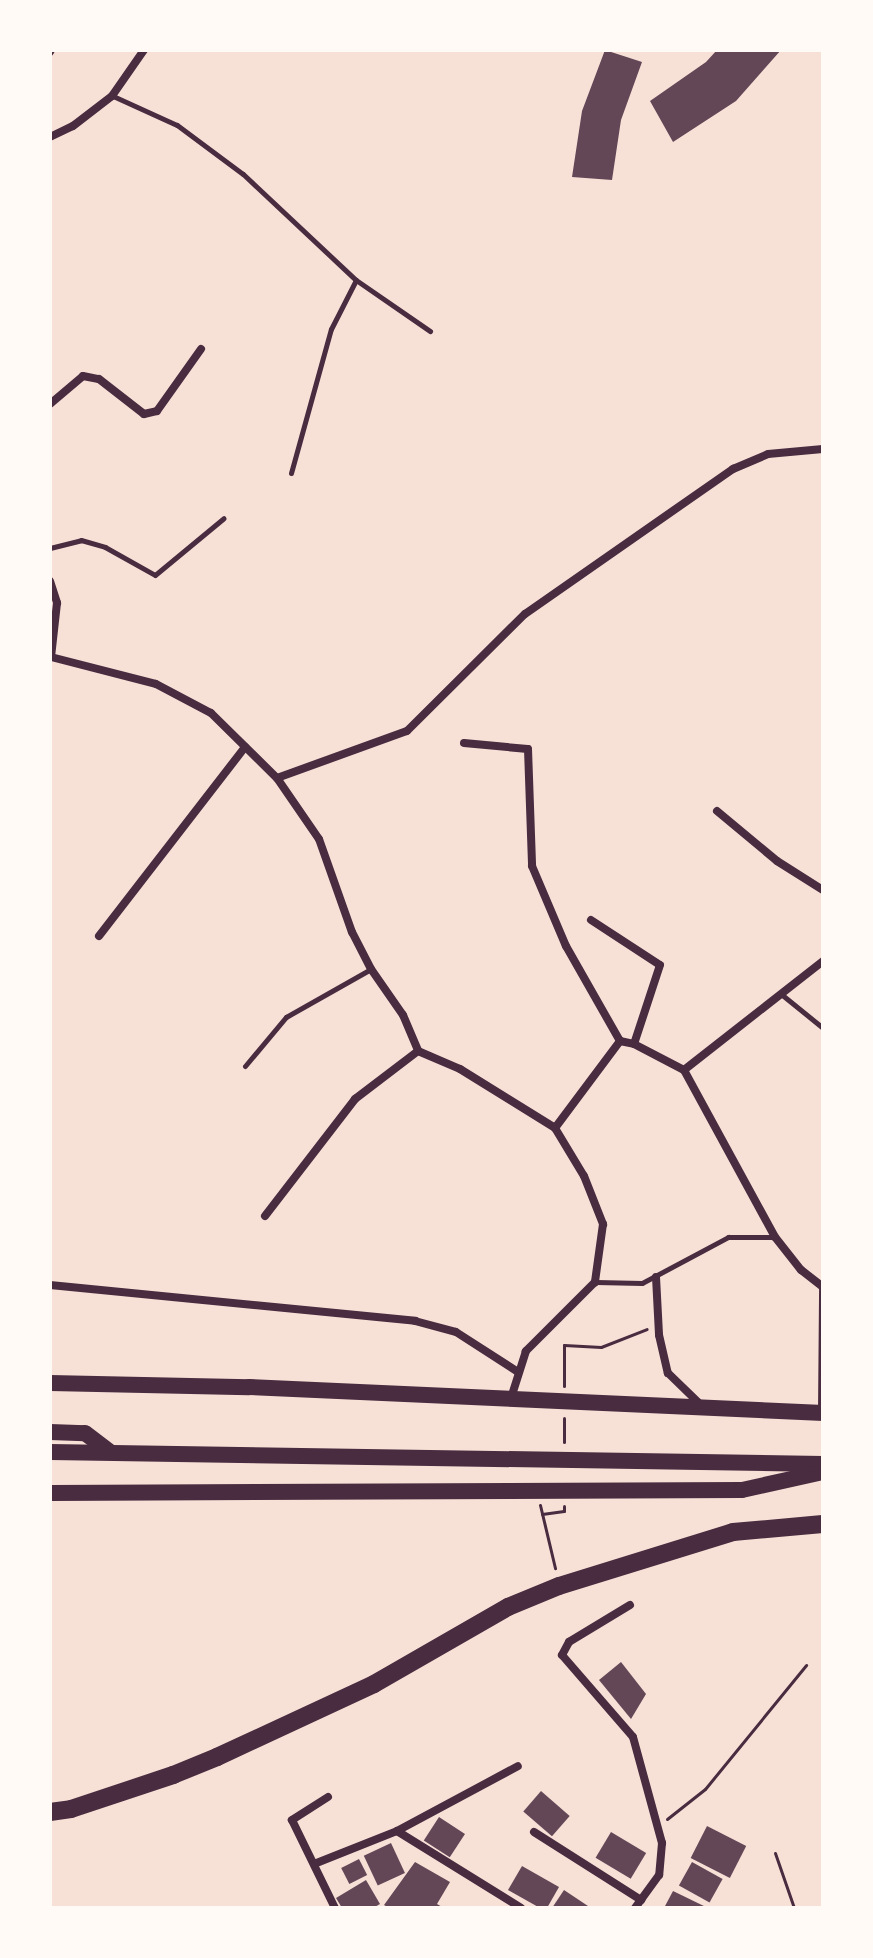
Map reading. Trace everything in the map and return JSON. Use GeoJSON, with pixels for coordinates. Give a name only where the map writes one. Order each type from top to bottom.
{"type":"FeatureCollection","features":[{"type":"Feature","properties":{"kind":"highway"},"geometry":{"type":"LineString","coordinates":[[50,1383],[510,1398],[823,1413]]}},
{"type":"Feature","properties":{"kind":"highway"},"geometry":{"type":"LineString","coordinates":[[50,1432],[85,1433],[109,1451]]}},
{"type":"Feature","properties":{"kind":"highway"},"geometry":{"type":"LineString","coordinates":[[50,1452],[823,1464]]}},
{"type":"Feature","properties":{"kind":"highway"},"geometry":{"type":"LineString","coordinates":[[50,1493],[539,1494],[742,1490],[823,1472]]}},
{"type":"Feature","properties":{"kind":"highway"},"geometry":{"type":"LineString","coordinates":[[50,1812],[115,1794],[217,1757],[374,1684],[508,1607],[559,1586],[733,1532],[823,1524]]}},
{"type":"Feature","properties":{"kind":"street"},"geometry":{"type":"LineString","coordinates":[[50,137],[73,126],[112,96],[144,50]]}},
{"type":"Feature","properties":{"kind":"street"},"geometry":{"type":"LineString","coordinates":[[50,404],[83,376],[99,379],[144,414],[157,411],[201,349]]}},
{"type":"Feature","properties":{"kind":"street"},"geometry":{"type":"LineString","coordinates":[[277,778],[407,731],[525,614],[733,469],[768,454],[823,449]]}},
{"type":"Feature","properties":{"kind":"street"},"geometry":{"type":"LineString","coordinates":[[50,581],[57,603],[50,657],[156,684],[211,713],[277,778],[319,839],[352,932],[371,969],[403,1015],[418,1051],[460,1069],[555,1128],[584,1176],[603,1224],[595,1282],[526,1351],[518,1372],[517,1386],[510,1398]]}},
{"type":"Feature","properties":{"kind":"street"},"geometry":{"type":"LineString","coordinates":[[464,743],[528,749],[532,866],[566,946],[620,1041],[634,1044],[684,1070],[775,1237],[801,1270],[823,1287],[823,1413]]}},
{"type":"Feature","properties":{"kind":"street"},"geometry":{"type":"LineString","coordinates":[[99,936],[245,747]]}},
{"type":"Feature","properties":{"kind":"street"},"geometry":{"type":"LineString","coordinates":[[717,811],[777,861],[823,890]]}},
{"type":"Feature","properties":{"kind":"street"},"geometry":{"type":"LineString","coordinates":[[591,920],[660,965],[634,1044]]}},
{"type":"Feature","properties":{"kind":"street"},"geometry":{"type":"LineString","coordinates":[[684,1070],[823,961]]}},
{"type":"Feature","properties":{"kind":"street"},"geometry":{"type":"LineString","coordinates":[[555,1128],[620,1041]]}},
{"type":"Feature","properties":{"kind":"street"},"geometry":{"type":"LineString","coordinates":[[265,1216],[355,1099],[418,1051]]}},
{"type":"Feature","properties":{"kind":"street"},"geometry":{"type":"LineString","coordinates":[[656,1277],[658,1324],[668,1373],[703,1407]]}},
{"type":"Feature","properties":{"kind":"street"},"geometry":{"type":"LineString","coordinates":[[50,1285],[415,1321],[456,1332],[518,1372]]}},
{"type":"Feature","properties":{"kind":"street"},"geometry":{"type":"LineString","coordinates":[[534,1832],[638,1904],[659,1875],[662,1843],[633,1737],[562,1655],[569,1642],[630,1605]]}},
{"type":"Feature","properties":{"kind":"street"},"geometry":{"type":"LineString","coordinates":[[314,1864],[397,1831],[518,1766]]}},
{"type":"Feature","properties":{"kind":"street"},"geometry":{"type":"LineString","coordinates":[[328,1797],[292,1820],[335,1908]]}},
{"type":"Feature","properties":{"kind":"street"},"geometry":{"type":"LineString","coordinates":[[397,1831],[521,1908]]}},
{"type":"Feature","properties":{"kind":"lane"},"geometry":{"type":"LineString","coordinates":[[112,96],[177,125],[243,174],[356,280],[430,331]]}},
{"type":"Feature","properties":{"kind":"lane"},"geometry":{"type":"LineString","coordinates":[[291,473],[331,329],[356,280]]}},
{"type":"Feature","properties":{"kind":"lane"},"geometry":{"type":"LineString","coordinates":[[50,548],[81,540],[105,547],[155,575],[224,518]]}},
{"type":"Feature","properties":{"kind":"lane"},"geometry":{"type":"LineString","coordinates":[[245,1066],[286,1017],[371,969]]}},
{"type":"Feature","properties":{"kind":"lane"},"geometry":{"type":"LineString","coordinates":[[781,994],[823,1028]]}},
{"type":"Feature","properties":{"kind":"lane"},"geometry":{"type":"LineString","coordinates":[[595,1282],[642,1283],[728,1237],[775,1237]]}},
{"type":"Feature","properties":{"kind":"path"},"geometry":{"type":"LineString","coordinates":[[564,1390],[564,1345],[601,1347],[658,1324]]}},
{"type":"Feature","properties":{"kind":"path"},"geometry":{"type":"LineString","coordinates":[[564,1405],[564,1451]]}},
{"type":"Feature","properties":{"kind":"path"},"geometry":{"type":"LineString","coordinates":[[539,1494],[559,1586]]}},
{"type":"Feature","properties":{"kind":"path"},"geometry":{"type":"LineString","coordinates":[[542,1514],[564,1511],[564,1496]]}},
{"type":"Feature","properties":{"kind":"path"},"geometry":{"type":"LineString","coordinates":[[658,1827],[705,1789],[806,1665]]}},
{"type":"Feature","properties":{"kind":"path"},"geometry":{"type":"LineString","coordinates":[[775,1853],[794,1908]]}},
{"type":"Feature","properties":{"kind":"building"},"geometry":{"type":"Polygon","coordinates":[[[605,50],[642,62],[621,120],[612,180],[572,177],[582,111],[605,50]]]}},
{"type":"Feature","properties":{"kind":"building"},"geometry":{"type":"Polygon","coordinates":[[[717,50],[781,50],[736,101],[673,142],[650,101],[706,62],[717,50]]]}},
{"type":"Feature","properties":{"kind":"building"},"geometry":{"type":"Polygon","coordinates":[[[621,1662],[646,1694],[631,1719],[599,1680],[621,1662]]]}},
{"type":"Feature","properties":{"kind":"building"},"geometry":{"type":"Polygon","coordinates":[[[541,1791],[570,1816],[552,1836],[523,1811],[541,1791]]]}},
{"type":"Feature","properties":{"kind":"building"},"geometry":{"type":"Polygon","coordinates":[[[439,1817],[465,1834],[450,1857],[424,1840],[439,1817]]]}},
{"type":"Feature","properties":{"kind":"building"},"geometry":{"type":"Polygon","coordinates":[[[707,1826],[746,1846],[730,1878],[691,1858],[707,1826]]]}},
{"type":"Feature","properties":{"kind":"building"},"geometry":{"type":"Polygon","coordinates":[[[611,1832],[646,1853],[631,1879],[596,1858],[611,1832]]]}},
{"type":"Feature","properties":{"kind":"building"},"geometry":{"type":"Polygon","coordinates":[[[391,1843],[405,1873],[378,1886],[364,1856],[391,1843]]]}},
{"type":"Feature","properties":{"kind":"building"},"geometry":{"type":"Polygon","coordinates":[[[359,1859],[367,1875],[349,1884],[341,1868],[359,1859]]]}},
{"type":"Feature","properties":{"kind":"building"},"geometry":{"type":"Polygon","coordinates":[[[415,1862],[450,1882],[437,1904],[444,1908],[389,1908],[384,1905],[415,1862]]]}},
{"type":"Feature","properties":{"kind":"building"},"geometry":{"type":"Polygon","coordinates":[[[692,1862],[723,1879],[710,1903],[679,1886],[692,1862]]]}},
{"type":"Feature","properties":{"kind":"building"},"geometry":{"type":"Polygon","coordinates":[[[522,1866],[559,1887],[547,1908],[540,1908],[508,1890],[522,1866]]]}},
{"type":"Feature","properties":{"kind":"building"},"geometry":{"type":"Polygon","coordinates":[[[366,1880],[380,1904],[373,1908],[342,1908],[336,1898],[366,1880]]]}},
{"type":"Feature","properties":{"kind":"building"},"geometry":{"type":"Polygon","coordinates":[[[564,1890],[591,1908],[552,1908],[564,1890]]]}},
{"type":"Feature","properties":{"kind":"building"},"geometry":{"type":"Polygon","coordinates":[[[673,1891],[708,1908],[664,1908],[673,1891]]]}}]}
